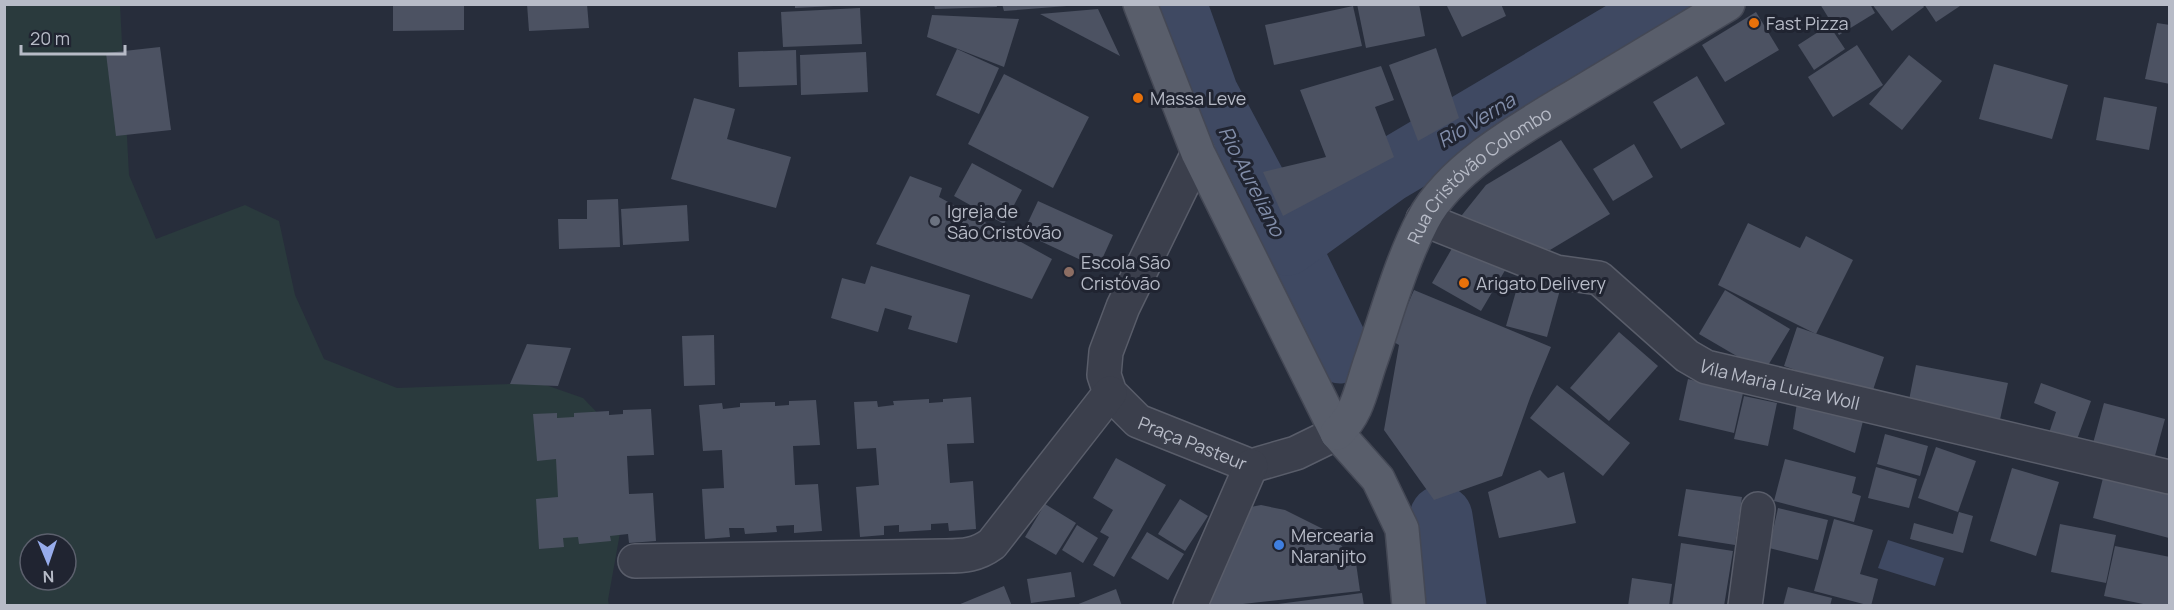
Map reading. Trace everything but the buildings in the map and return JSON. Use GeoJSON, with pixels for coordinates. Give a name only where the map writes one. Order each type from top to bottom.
{"type":"FeatureCollection","features":[{"type":"Feature","properties":{"kind":"main road"},"geometry":{"type":"LineString","coordinates":[[1140,4],[1198,153],[1337,433],[1378,479],[1402,529],[1408,606]]}},
{"type":"Feature","properties":{"kind":"main road","name":"Rua Cristóvão Colombo"},"geometry":{"type":"LineString","coordinates":[[1337,433],[1346,425],[1356,410],[1403,267],[1423,219],[1447,187],[1486,152],[1728,4]]}},
{"type":"Feature","properties":{"kind":"street"},"geometry":{"type":"LineString","coordinates":[[635,561],[946,556],[981,552],[992,544],[1110,393],[1104,375],[1106,352],[1123,307],[1198,153]]}},
{"type":"Feature","properties":{"kind":"street","name":"Vila Maria Luiza Woll"},"geometry":{"type":"LineString","coordinates":[[1423,219],[1556,272],[1599,278],[1687,357],[1706,367],[2169,477]]}},
{"type":"Feature","properties":{"kind":"street","name":"Praça Pasteur"},"geometry":{"type":"LineString","coordinates":[[1110,393],[1138,421],[1251,466],[1296,453],[1337,433]]}},
{"type":"Feature","properties":{"kind":"street"},"geometry":{"type":"LineString","coordinates":[[1190,606],[1251,466]]}},
{"type":"Feature","properties":{"kind":"street"},"geometry":{"type":"LineString","coordinates":[[1745,606],[1758,509]]}},
{"type":"Feature","properties":{"kind":"shaded area"},"geometry":{"type":"Polygon","coordinates":[[[4,5],[120,5],[129,175],[156,239],[245,205],[279,221],[295,295],[324,359],[397,388],[540,383],[583,398],[615,431],[625,505],[609,605],[5,605],[4,5]]]}},
{"type":"Feature","properties":{"kind":"water"},"geometry":{"type":"Polygon","coordinates":[[[1888,540],[1944,558],[1935,586],[1878,568],[1888,540]]]}},
{"type":"Feature","properties":{"kind":"waterway","name":"Rio Aureliano"},"geometry":{"type":"LineString","coordinates":[[1175,4],[1207,94],[1287,244],[1340,352]]}},
{"type":"Feature","properties":{"kind":"waterway","name":"Rio Verna"},"geometry":{"type":"LineString","coordinates":[[1287,244],[1387,172],[1671,4]]}},
{"type":"Feature","properties":{"kind":"waterway","name":"Rio Aureliano"},"geometry":{"type":"LineString","coordinates":[[1441,517],[1455,606]]}},
{"type":"Feature","properties":{"kind":"place","name":"Fast Pizza"},"geometry":{"type":"Point","coordinates":[1754,23]}},
{"type":"Feature","properties":{"kind":"place","name":"Massa Leve"},"geometry":{"type":"Point","coordinates":[1138,98]}},
{"type":"Feature","properties":{"kind":"place","name":"Igreja de São Cristóvão"},"geometry":{"type":"Point","coordinates":[935,221]}},
{"type":"Feature","properties":{"kind":"place","name":"Escola São Cristóvão"},"geometry":{"type":"Point","coordinates":[1069,272]}},
{"type":"Feature","properties":{"kind":"place","name":"Arigato Delivery"},"geometry":{"type":"Point","coordinates":[1464,283]}},
{"type":"Feature","properties":{"kind":"place","name":"Mercearia Naranjito"},"geometry":{"type":"Point","coordinates":[1279,545]}}]}
